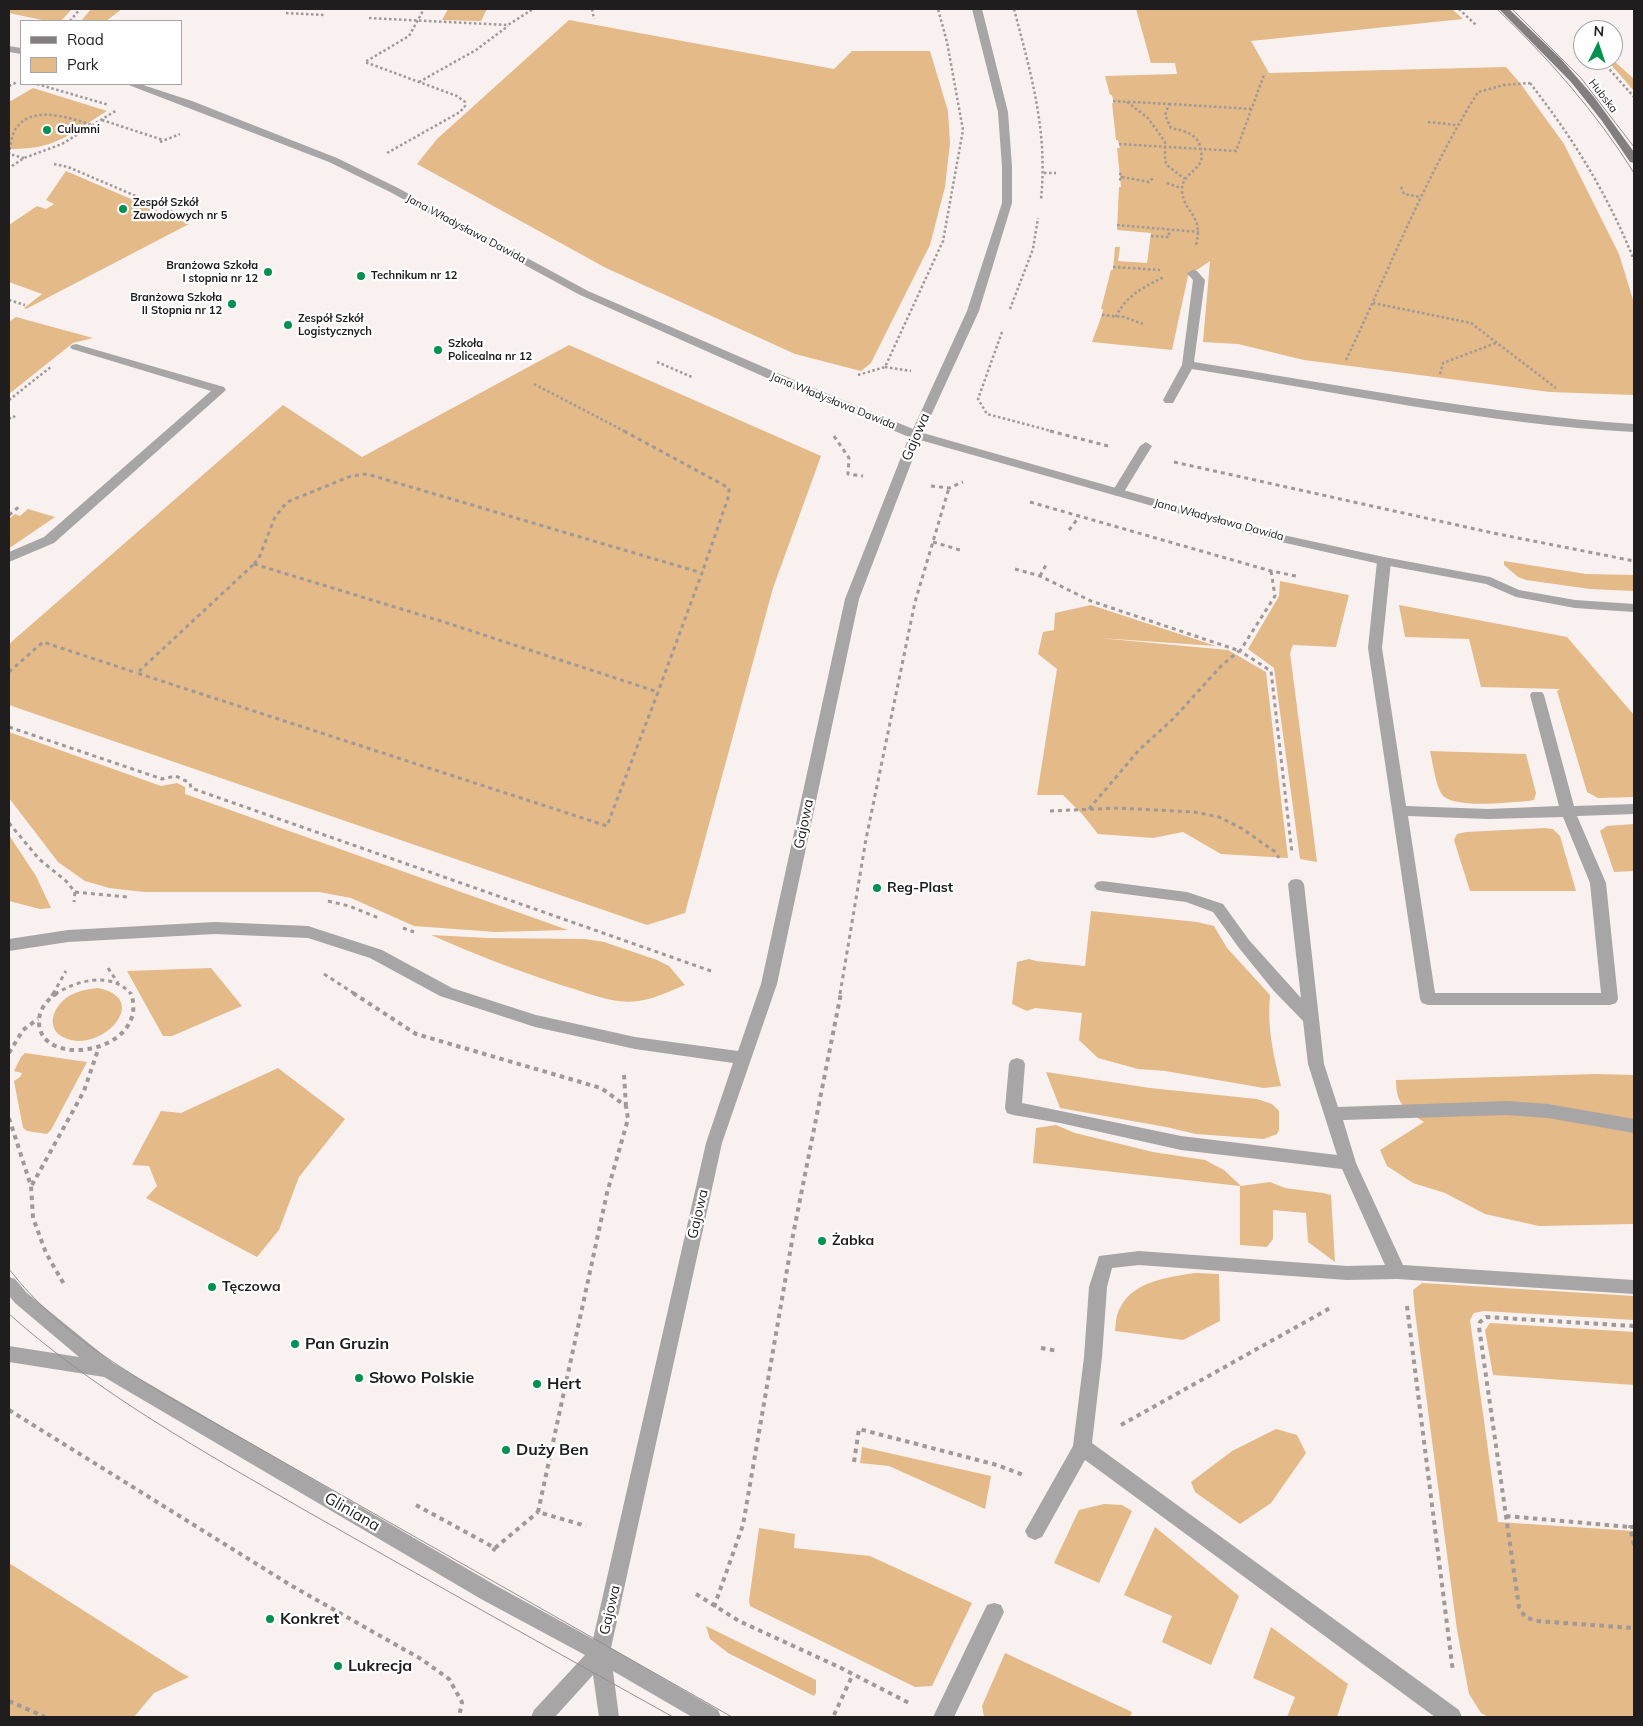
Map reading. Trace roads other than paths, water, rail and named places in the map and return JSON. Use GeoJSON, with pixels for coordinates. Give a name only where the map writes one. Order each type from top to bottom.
{"type":"FeatureCollection","features":[{"type":"Feature","properties":{"kind":"street","name":"Gajowa"},"geometry":{"type":"LineString","coordinates":[[609,1717],[600,1653],[714,1143],[769,984],[852,599],[916,435],[973,312],[1007,203],[1007,167],[1003,112],[977,9]]}},
{"type":"Feature","properties":{"kind":"street","name":"Hubska"},"geometry":{"type":"LineString","coordinates":[[1504,9],[1550,53],[1577,83],[1608,122],[1634,160]]}},
{"type":"Feature","properties":{"kind":"street","name":"Jana Władysława Dawida"},"geometry":{"type":"LineString","coordinates":[[134,85],[188,103],[333,160],[394,190],[584,293],[771,376],[916,435],[1272,536],[1384,562],[1490,581],[1516,593],[1526,595],[1575,604],[1634,608]]}},
{"type":"Feature","properties":{"kind":"street"},"geometry":{"type":"LineString","coordinates":[[1169,400],[1188,365],[1198,280],[1193,273]]}},
{"type":"Feature","properties":{"kind":"street"},"geometry":{"type":"LineString","coordinates":[[9,558],[15,553],[49,540],[220,390],[76,347]]}},
{"type":"Feature","properties":{"kind":"street"},"geometry":{"type":"LineString","coordinates":[[1188,365],[1500,416],[1592,426],[1634,428]]}},
{"type":"Feature","properties":{"kind":"street"},"geometry":{"type":"LineString","coordinates":[[1118,492],[1143,450]]}},
{"type":"Feature","properties":{"kind":"street"},"geometry":{"type":"LineString","coordinates":[[1384,562],[1375,648],[1428,999],[1610,999],[1598,883],[1568,812],[1536,695]]}},
{"type":"Feature","properties":{"kind":"street"},"geometry":{"type":"LineString","coordinates":[[1400,811],[1488,814],[1634,809]]}},
{"type":"Feature","properties":{"kind":"street"},"geometry":{"type":"LineString","coordinates":[[1296,884],[1316,1064],[1348,1163],[1397,1272]]}},
{"type":"Feature","properties":{"kind":"street"},"geometry":{"type":"LineString","coordinates":[[1102,886],[1187,897],[1218,908],[1273,979],[1311,1019]]}},
{"type":"Feature","properties":{"kind":"street"},"geometry":{"type":"LineString","coordinates":[[9,945],[68,936],[215,928],[308,932],[376,954],[446,992],[535,1021],[636,1043],[742,1058]]}},
{"type":"Feature","properties":{"kind":"street"},"geometry":{"type":"LineString","coordinates":[[1017,1064],[1013,1108],[1060,1116],[1181,1144],[1348,1163]]}},
{"type":"Feature","properties":{"kind":"street"},"geometry":{"type":"LineString","coordinates":[[1332,1114],[1507,1108],[1548,1111],[1634,1126]]}},
{"type":"Feature","properties":{"kind":"street"},"geometry":{"type":"LineString","coordinates":[[1035,1531],[1082,1446],[1094,1357],[1098,1287],[1105,1261],[1139,1258],[1347,1273],[1397,1272],[1634,1287]]}},
{"type":"Feature","properties":{"kind":"street","name":"Gliniana"},"geometry":{"type":"LineString","coordinates":[[9,1284],[21,1298],[107,1369],[488,1592],[600,1653],[711,1717]]}},
{"type":"Feature","properties":{"kind":"street"},"geometry":{"type":"LineString","coordinates":[[9,1354],[107,1369]]}},
{"type":"Feature","properties":{"kind":"street"},"geometry":{"type":"LineString","coordinates":[[1082,1446],[1452,1717]]}},
{"type":"Feature","properties":{"kind":"street"},"geometry":{"type":"LineString","coordinates":[[943,1717],[994,1612]]}},
{"type":"Feature","properties":{"kind":"street","name":"Gajowa"},"geometry":{"type":"LineString","coordinates":[[541,1717],[600,1653]]}},
{"type":"Feature","properties":{"kind":"tram line"},"geometry":{"type":"LineString","coordinates":[[1497,9],[1535,47],[1588,107],[1634,173]]}},
{"type":"Feature","properties":{"kind":"tram line"},"geometry":{"type":"LineString","coordinates":[[1512,9],[1581,78],[1634,147]]}},
{"type":"Feature","properties":{"kind":"tram line"},"geometry":{"type":"LineString","coordinates":[[9,1269],[44,1308],[63,1325],[103,1355],[169,1397],[732,1717]]}},
{"type":"Feature","properties":{"kind":"tram line"},"geometry":{"type":"LineString","coordinates":[[9,1314],[79,1370],[191,1444],[353,1538],[673,1717]]}},
{"type":"Feature","properties":{"kind":"place","name":"Culumni"},"geometry":{"type":"Point","coordinates":[47,130]}},
{"type":"Feature","properties":{"kind":"place","name":"Zespół Szkół Zawodowych nr 5"},"geometry":{"type":"Point","coordinates":[123,209]}},
{"type":"Feature","properties":{"kind":"place","name":"Branżowa Szkoła I stopnia nr 12"},"geometry":{"type":"Point","coordinates":[268,272]}},
{"type":"Feature","properties":{"kind":"place","name":"Technikum nr 12"},"geometry":{"type":"Point","coordinates":[361,276]}},
{"type":"Feature","properties":{"kind":"place","name":"Branżowa Szkoła II Stopnia nr 12"},"geometry":{"type":"Point","coordinates":[232,304]}},
{"type":"Feature","properties":{"kind":"place","name":"Zespół Szkół Logistycznych"},"geometry":{"type":"Point","coordinates":[288,325]}},
{"type":"Feature","properties":{"kind":"place","name":"Szkoła Policealna nr 12"},"geometry":{"type":"Point","coordinates":[438,350]}},
{"type":"Feature","properties":{"kind":"place","name":"Reg-Plast"},"geometry":{"type":"Point","coordinates":[877,888]}},
{"type":"Feature","properties":{"kind":"place","name":"Żabka"},"geometry":{"type":"Point","coordinates":[822,1241]}},
{"type":"Feature","properties":{"kind":"place","name":"Tęczowa"},"geometry":{"type":"Point","coordinates":[212,1287]}},
{"type":"Feature","properties":{"kind":"place","name":"Pan Gruzin"},"geometry":{"type":"Point","coordinates":[295,1344]}},
{"type":"Feature","properties":{"kind":"place","name":"Słowo Polskie"},"geometry":{"type":"Point","coordinates":[359,1378]}},
{"type":"Feature","properties":{"kind":"place","name":"Hert"},"geometry":{"type":"Point","coordinates":[537,1384]}},
{"type":"Feature","properties":{"kind":"place","name":"Duży Ben"},"geometry":{"type":"Point","coordinates":[506,1450]}},
{"type":"Feature","properties":{"kind":"place","name":"Konkret"},"geometry":{"type":"Point","coordinates":[270,1619]}},
{"type":"Feature","properties":{"kind":"place","name":"Lukrecja"},"geometry":{"type":"Point","coordinates":[338,1666]}}]}
